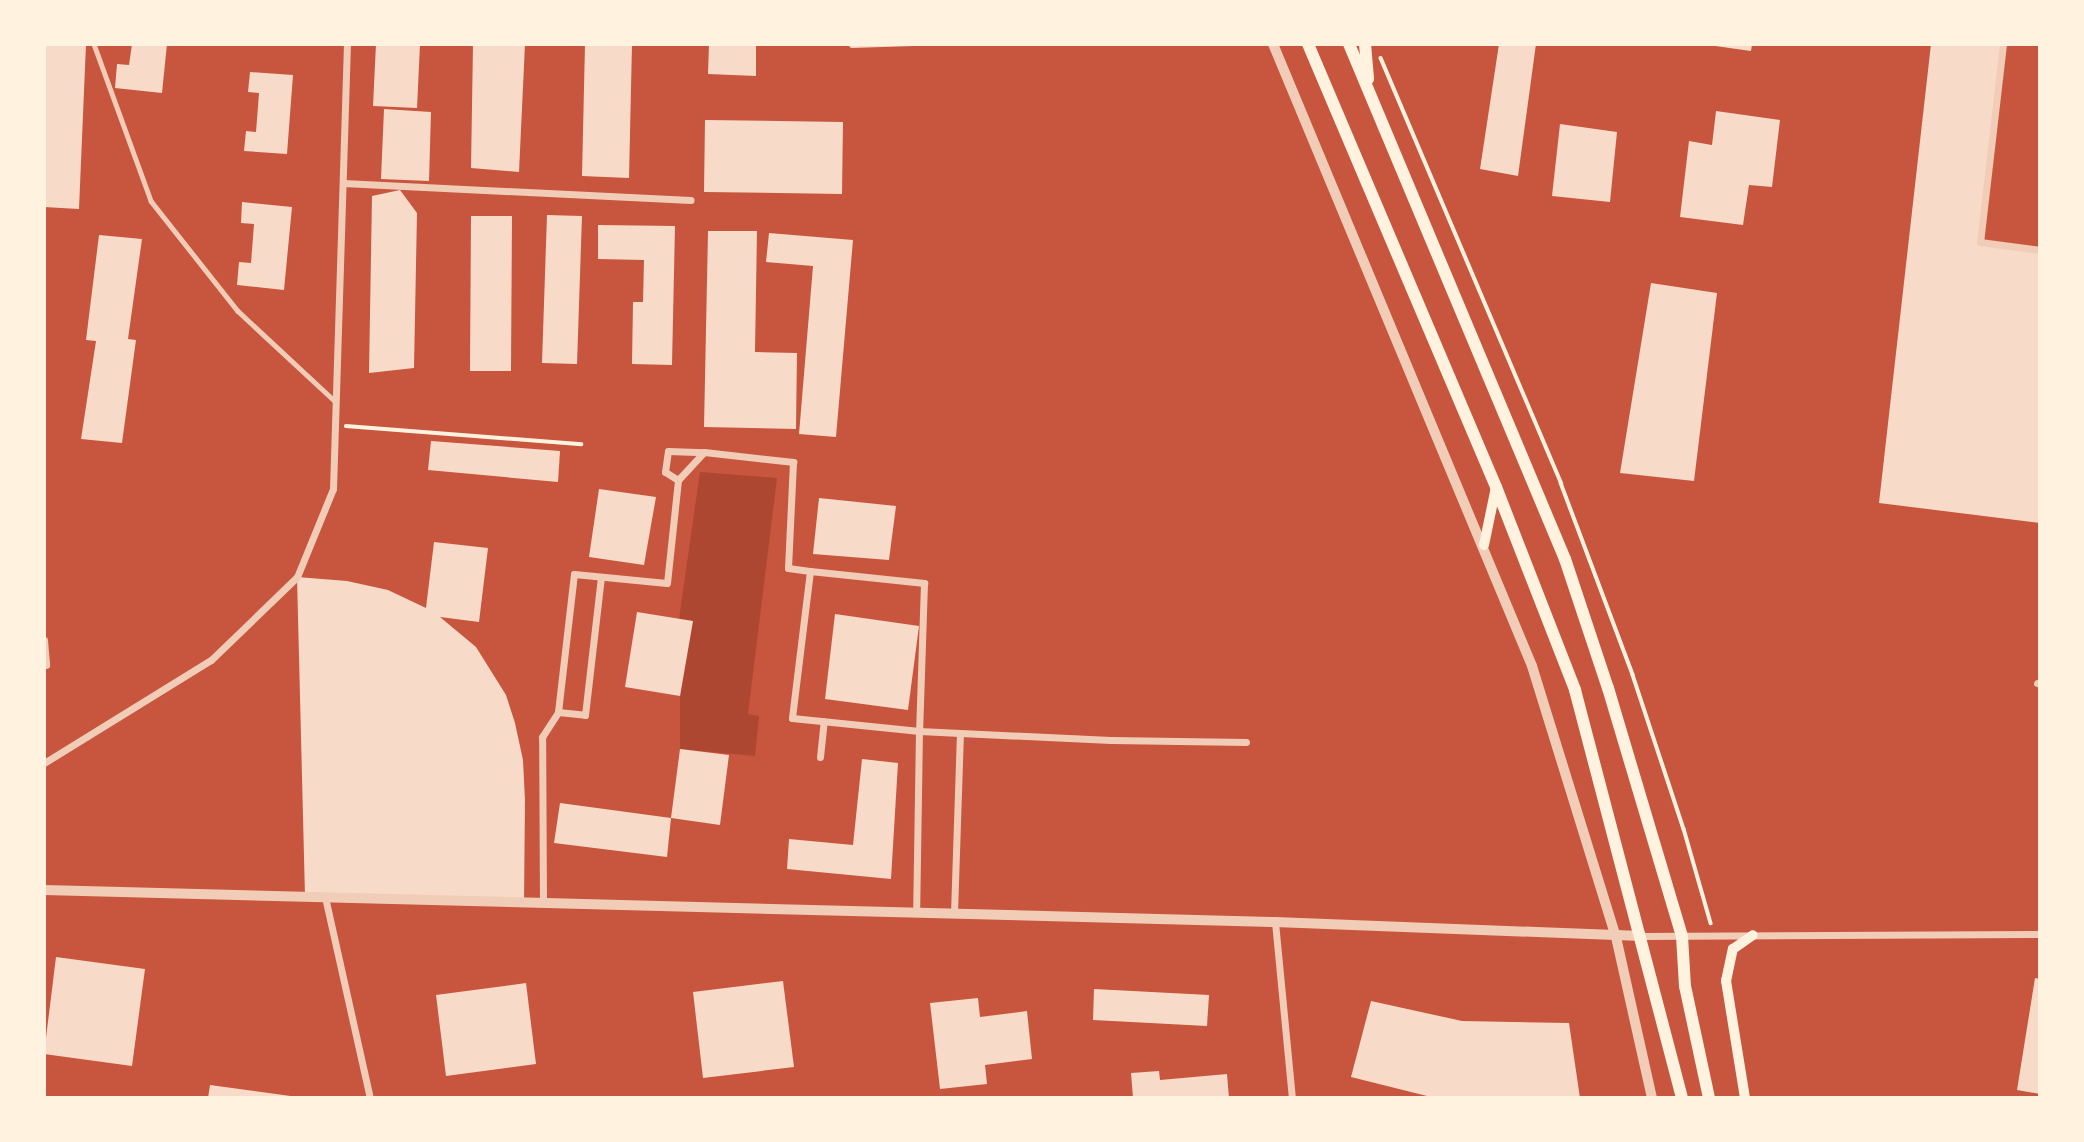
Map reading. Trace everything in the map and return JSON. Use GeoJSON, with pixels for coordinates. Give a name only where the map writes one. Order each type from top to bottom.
{"type":"FeatureCollection","features":[{"type":"Feature","properties":{"kind":"main road"},"geometry":{"type":"LineString","coordinates":[[1308,44],[1496,487],[1575,690],[1642,936],[1682,1098]]}},
{"type":"Feature","properties":{"kind":"main road"},"geometry":{"type":"LineString","coordinates":[[1349,44],[1565,559],[1608,688],[1682,936],[1685,986],[1709,1098]]}},
{"type":"Feature","properties":{"kind":"main road"},"geometry":{"type":"LineString","coordinates":[[1365,44],[1370,93]]}},
{"type":"Feature","properties":{"kind":"main road"},"geometry":{"type":"LineString","coordinates":[[1484,545],[1496,487]]}},
{"type":"Feature","properties":{"kind":"main road"},"geometry":{"type":"LineString","coordinates":[[1745,1098],[1726,981],[1734,949],[1753,935]]}},
{"type":"Feature","properties":{"kind":"street"},"geometry":{"type":"LineString","coordinates":[[44,763],[211,660],[297,577],[333,489],[347,44]]}},
{"type":"Feature","properties":{"kind":"street"},"geometry":{"type":"LineString","coordinates":[[1273,44],[1484,545],[1532,666],[1616,937],[1652,1098]]}},
{"type":"Feature","properties":{"kind":"street"},"geometry":{"type":"LineString","coordinates":[[2003,44],[1980,242],[2040,250]]}},
{"type":"Feature","properties":{"kind":"street"},"geometry":{"type":"LineString","coordinates":[[343,183],[691,200]]}},
{"type":"Feature","properties":{"kind":"street"},"geometry":{"type":"LineString","coordinates":[[678,480],[665,472],[668,451],[704,452],[793,462],[788,568],[924,583],[916,913]]}},
{"type":"Feature","properties":{"kind":"street"},"geometry":{"type":"LineString","coordinates":[[543,903],[542,737],[558,712],[574,574],[667,583],[678,480],[704,452]]}},
{"type":"Feature","properties":{"kind":"street"},"geometry":{"type":"LineString","coordinates":[[810,571],[792,718],[919,731],[1111,740],[1246,741]]}},
{"type":"Feature","properties":{"kind":"street"},"geometry":{"type":"LineString","coordinates":[[558,712],[585,715],[601,577]]}},
{"type":"Feature","properties":{"kind":"street"},"geometry":{"type":"LineString","coordinates":[[44,640],[46,665]]}},
{"type":"Feature","properties":{"kind":"street"},"geometry":{"type":"LineString","coordinates":[[820,757],[824,722]]}},
{"type":"Feature","properties":{"kind":"street"},"geometry":{"type":"LineString","coordinates":[[954,914],[960,733]]}},
{"type":"Feature","properties":{"kind":"street"},"geometry":{"type":"LineString","coordinates":[[44,890],[1275,922],[1616,937],[2040,934]]}},
{"type":"Feature","properties":{"kind":"street"},"geometry":{"type":"LineString","coordinates":[[325,897],[370,1098]]}},
{"type":"Feature","properties":{"kind":"street"},"geometry":{"type":"LineString","coordinates":[[1275,922],[1292,1098]]}},
{"type":"Feature","properties":{"kind":"lane"},"geometry":{"type":"LineString","coordinates":[[94,44],[151,201],[238,311],[336,403]]}},
{"type":"Feature","properties":{"kind":"path"},"geometry":{"type":"LineString","coordinates":[[1381,56],[1585,547],[1633,675],[1684,830],[1714,936]]}},
{"type":"Feature","properties":{"kind":"path"},"geometry":{"type":"LineString","coordinates":[[335,426],[581,444]]}},
{"type":"Feature","properties":{"kind":"shaded area"},"geometry":{"type":"Polygon","coordinates":[[[700,472],[777,478],[748,714],[759,716],[755,756],[680,749],[680,696],[693,621],[679,619],[700,472]]]}},
{"type":"Feature","properties":{"kind":"building"},"geometry":{"type":"Polygon","coordinates":[[[44,44],[86,44],[79,209],[44,207],[44,44]]]}},
{"type":"Feature","properties":{"kind":"building"},"geometry":{"type":"Polygon","coordinates":[[[132,44],[167,44],[162,93],[115,88],[117,64],[129,65],[132,44]]]}},
{"type":"Feature","properties":{"kind":"building"},"geometry":{"type":"Polygon","coordinates":[[[376,44],[420,44],[417,108],[373,106],[376,44]]]}},
{"type":"Feature","properties":{"kind":"building"},"geometry":{"type":"Polygon","coordinates":[[[473,44],[525,44],[519,172],[471,168],[473,44]]]}},
{"type":"Feature","properties":{"kind":"building"},"geometry":{"type":"Polygon","coordinates":[[[585,44],[632,44],[629,178],[582,176],[585,44]]]}},
{"type":"Feature","properties":{"kind":"building"},"geometry":{"type":"Polygon","coordinates":[[[709,44],[756,44],[756,76],[708,74],[709,44]]]}},
{"type":"Feature","properties":{"kind":"building"},"geometry":{"type":"Polygon","coordinates":[[[847,44],[914,44],[914,46],[851,48],[847,44]]]}},
{"type":"Feature","properties":{"kind":"building"},"geometry":{"type":"Polygon","coordinates":[[[1499,44],[1536,44],[1518,176],[1480,169],[1499,44]]]}},
{"type":"Feature","properties":{"kind":"building"},"geometry":{"type":"Polygon","coordinates":[[[1701,44],[1752,44],[1751,51],[1701,44]]]}},
{"type":"Feature","properties":{"kind":"building"},"geometry":{"type":"Polygon","coordinates":[[[1931,44],[2003,44],[1980,242],[2040,250],[2040,523],[1879,503],[1931,44]]]}},
{"type":"Feature","properties":{"kind":"building"},"geometry":{"type":"Polygon","coordinates":[[[250,72],[293,75],[287,154],[244,151],[246,131],[256,132],[259,93],[248,92],[250,72]]]}},
{"type":"Feature","properties":{"kind":"building"},"geometry":{"type":"Polygon","coordinates":[[[384,109],[431,112],[429,181],[381,179],[384,109]]]}},
{"type":"Feature","properties":{"kind":"building"},"geometry":{"type":"Polygon","coordinates":[[[1716,111],[1780,120],[1772,187],[1749,185],[1743,225],[1680,217],[1689,141],[1712,145],[1716,111]]]}},
{"type":"Feature","properties":{"kind":"building"},"geometry":{"type":"Polygon","coordinates":[[[705,120],[843,122],[842,194],[704,192],[705,120]]]}},
{"type":"Feature","properties":{"kind":"building"},"geometry":{"type":"Polygon","coordinates":[[[1560,124],[1617,132],[1610,202],[1552,196],[1560,124]]]}},
{"type":"Feature","properties":{"kind":"building"},"geometry":{"type":"Polygon","coordinates":[[[400,190],[417,213],[414,368],[369,373],[372,196],[400,190]]]}},
{"type":"Feature","properties":{"kind":"building"},"geometry":{"type":"Polygon","coordinates":[[[242,202],[292,207],[284,290],[237,285],[239,262],[251,263],[254,224],[241,223],[242,202]]]}},
{"type":"Feature","properties":{"kind":"building"},"geometry":{"type":"Polygon","coordinates":[[[547,215],[582,216],[577,364],[542,363],[547,215]]]}},
{"type":"Feature","properties":{"kind":"building"},"geometry":{"type":"Polygon","coordinates":[[[471,216],[512,216],[511,371],[470,371],[471,216]]]}},
{"type":"Feature","properties":{"kind":"building"},"geometry":{"type":"Polygon","coordinates":[[[598,225],[675,226],[672,365],[632,364],[633,302],[643,302],[644,260],[598,259],[598,225]]]}},
{"type":"Feature","properties":{"kind":"building"},"geometry":{"type":"Polygon","coordinates":[[[708,231],[757,231],[755,352],[797,353],[796,429],[704,427],[708,231]]]}},
{"type":"Feature","properties":{"kind":"building"},"geometry":{"type":"Polygon","coordinates":[[[769,233],[853,240],[836,437],[799,434],[813,266],[766,262],[769,233]]]}},
{"type":"Feature","properties":{"kind":"building"},"geometry":{"type":"Polygon","coordinates":[[[99,235],[142,239],[128,339],[136,340],[122,443],[81,439],[96,341],[86,340],[99,235]]]}},
{"type":"Feature","properties":{"kind":"building"},"geometry":{"type":"Polygon","coordinates":[[[1651,283],[1717,293],[1694,481],[1620,473],[1651,283]]]}},
{"type":"Feature","properties":{"kind":"building"},"geometry":{"type":"Polygon","coordinates":[[[431,441],[560,451],[558,482],[428,470],[431,441]]]}},
{"type":"Feature","properties":{"kind":"building"},"geometry":{"type":"Polygon","coordinates":[[[599,489],[656,497],[644,565],[589,557],[599,489]]]}},
{"type":"Feature","properties":{"kind":"building"},"geometry":{"type":"Polygon","coordinates":[[[819,498],[896,506],[889,560],[813,554],[819,498]]]}},
{"type":"Feature","properties":{"kind":"building"},"geometry":{"type":"Polygon","coordinates":[[[434,542],[488,548],[479,622],[440,617],[476,647],[506,695],[515,723],[523,760],[525,800],[524,903],[305,897],[297,577],[347,581],[388,590],[426,608],[434,542]]]}},
{"type":"Feature","properties":{"kind":"building"},"geometry":{"type":"Polygon","coordinates":[[[637,612],[693,621],[680,696],[625,687],[637,612]]]}},
{"type":"Feature","properties":{"kind":"building"},"geometry":{"type":"Polygon","coordinates":[[[835,614],[919,626],[908,710],[825,699],[835,614]]]}},
{"type":"Feature","properties":{"kind":"building"},"geometry":{"type":"Polygon","coordinates":[[[680,749],[729,755],[720,825],[671,818],[680,749]]]}},
{"type":"Feature","properties":{"kind":"building"},"geometry":{"type":"Polygon","coordinates":[[[862,759],[898,763],[891,879],[787,869],[789,839],[853,845],[862,759]]]}},
{"type":"Feature","properties":{"kind":"building"},"geometry":{"type":"Polygon","coordinates":[[[560,803],[671,818],[667,857],[554,843],[560,803]]]}},
{"type":"Feature","properties":{"kind":"building"},"geometry":{"type":"Polygon","coordinates":[[[56,957],[145,969],[132,1066],[44,1054],[56,957]]]}},
{"type":"Feature","properties":{"kind":"building"},"geometry":{"type":"Polygon","coordinates":[[[2035,978],[2040,979],[2040,1094],[2017,1090],[2035,978]]]}},
{"type":"Feature","properties":{"kind":"building"},"geometry":{"type":"Polygon","coordinates":[[[783,981],[794,1067],[703,1078],[693,992],[783,981]]]}},
{"type":"Feature","properties":{"kind":"building"},"geometry":{"type":"Polygon","coordinates":[[[526,983],[536,1064],[446,1076],[436,995],[526,983]]]}},
{"type":"Feature","properties":{"kind":"building"},"geometry":{"type":"Polygon","coordinates":[[[1094,989],[1209,995],[1207,1026],[1093,1020],[1094,989]]]}},
{"type":"Feature","properties":{"kind":"building"},"geometry":{"type":"Polygon","coordinates":[[[978,998],[980,1017],[1027,1011],[1032,1059],[985,1065],[987,1084],[940,1089],[930,1003],[978,998]]]}},
{"type":"Feature","properties":{"kind":"building"},"geometry":{"type":"Polygon","coordinates":[[[1371,1001],[1462,1021],[1569,1023],[1580,1098],[1435,1098],[1351,1077],[1371,1001]]]}},
{"type":"Feature","properties":{"kind":"building"},"geometry":{"type":"Polygon","coordinates":[[[1159,1071],[1160,1080],[1227,1074],[1229,1098],[1133,1098],[1131,1073],[1159,1071]]]}},
{"type":"Feature","properties":{"kind":"building"},"geometry":{"type":"Polygon","coordinates":[[[210,1085],[298,1097],[298,1098],[208,1098],[210,1085]]]}}]}
